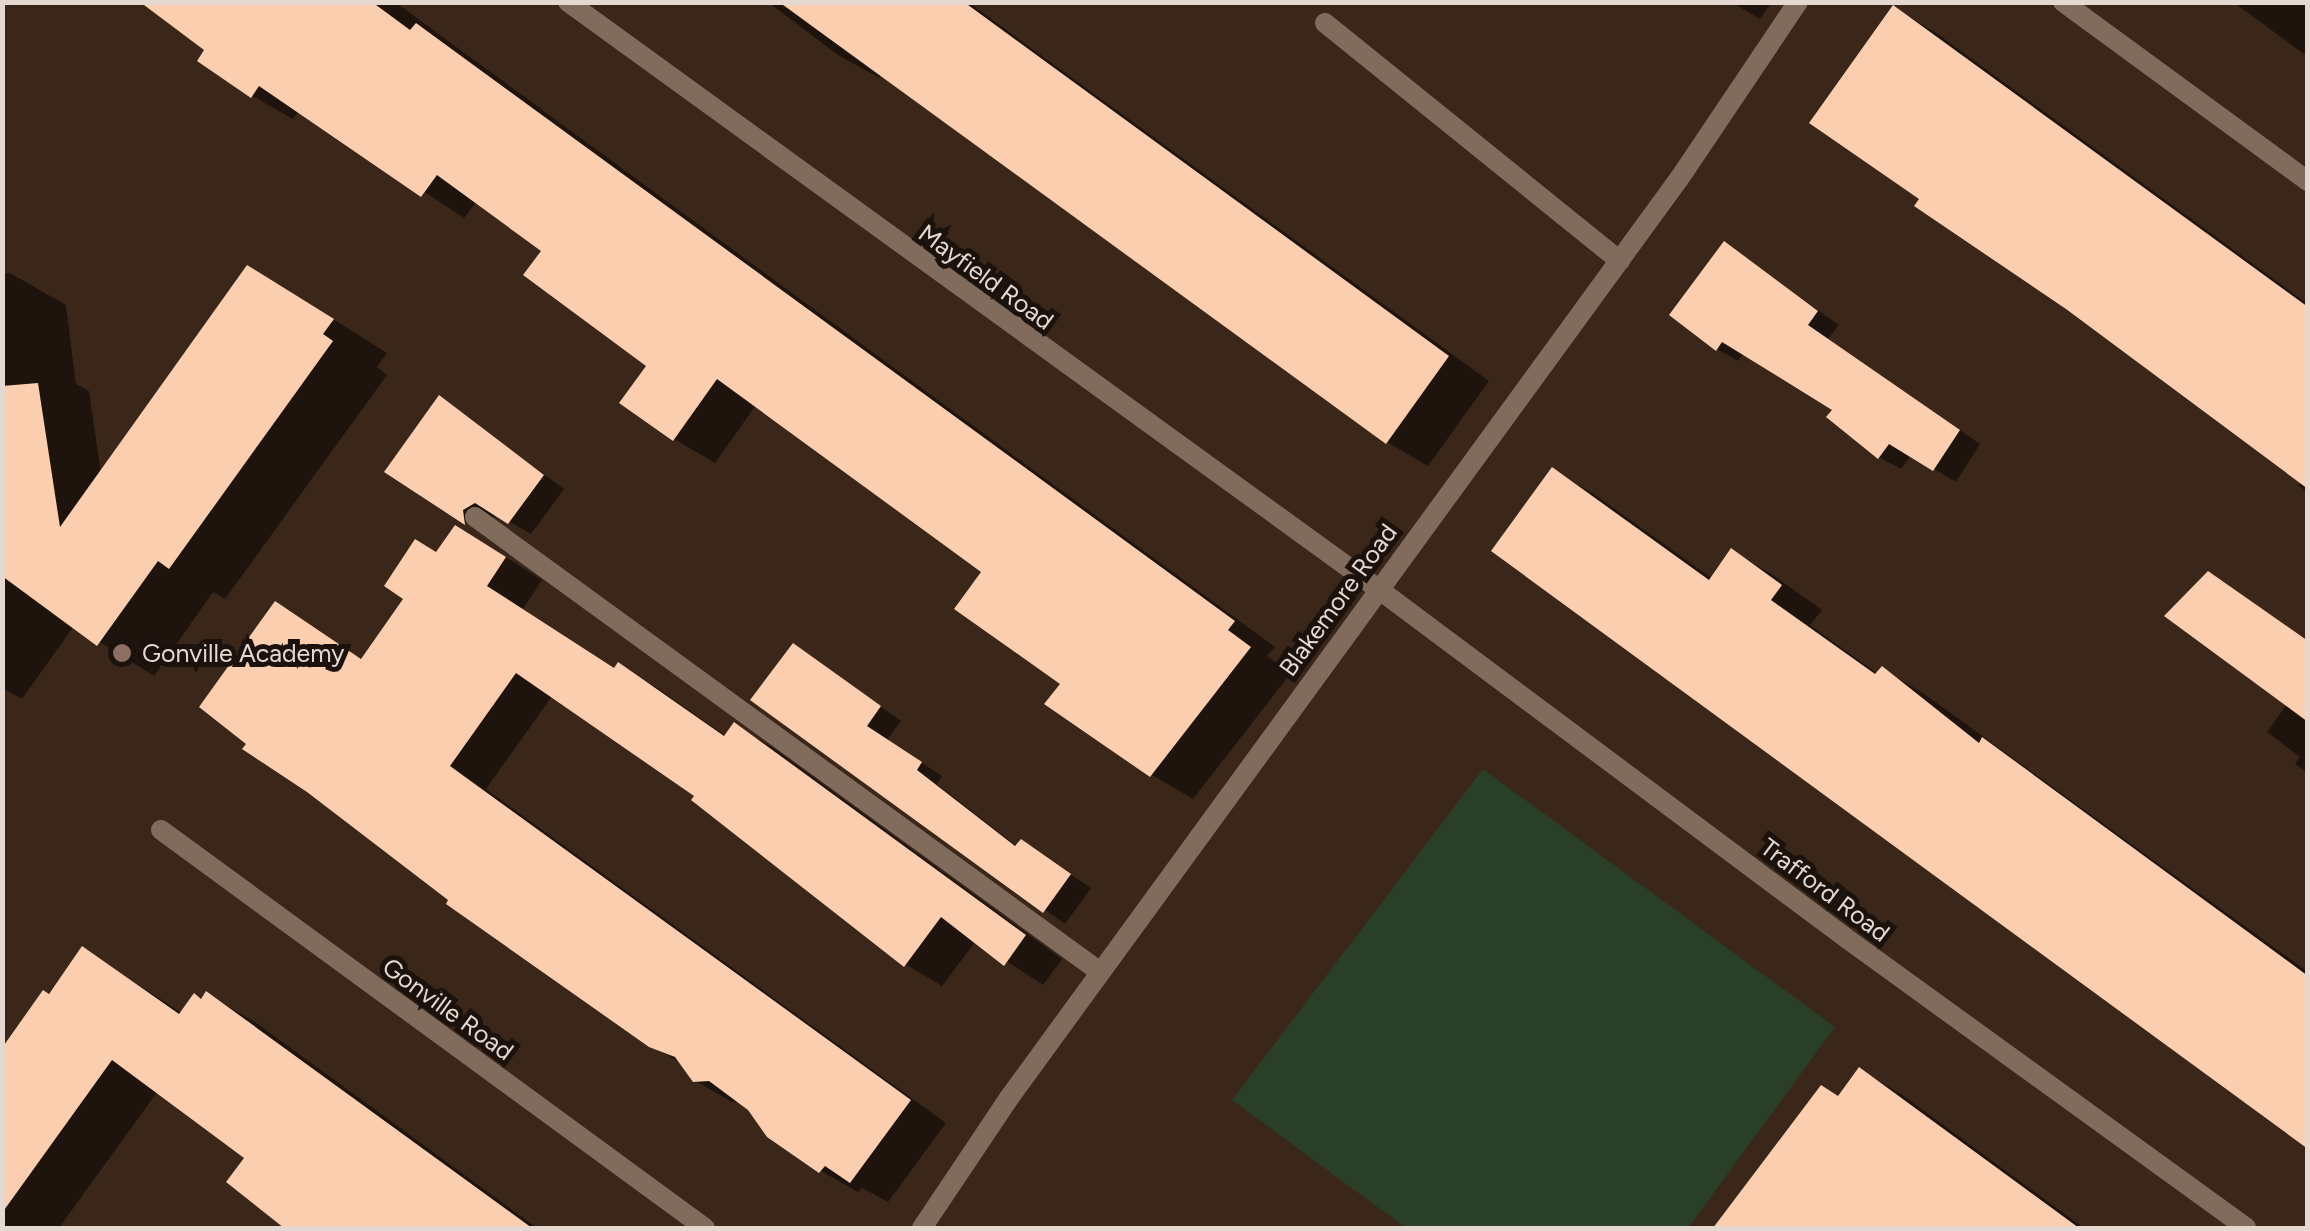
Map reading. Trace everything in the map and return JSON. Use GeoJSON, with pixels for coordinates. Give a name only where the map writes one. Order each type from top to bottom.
{"type":"FeatureCollection","features":[{"type":"Feature","properties":{"kind":"street","name":"Mayfield Road"},"geometry":{"type":"LineString","coordinates":[[568,2],[1377,588]]}},
{"type":"Feature","properties":{"kind":"street","name":"Blakemore Road"},"geometry":{"type":"LineString","coordinates":[[922,1228],[1009,1098],[1377,588],[1620,261],[1798,2]]}},
{"type":"Feature","properties":{"kind":"street"},"geometry":{"type":"LineString","coordinates":[[2064,2],[2308,180]]}},
{"type":"Feature","properties":{"kind":"street"},"geometry":{"type":"LineString","coordinates":[[1325,24],[1620,261]]}},
{"type":"Feature","properties":{"kind":"street"},"geometry":{"type":"LineString","coordinates":[[475,517],[1100,972]]}},
{"type":"Feature","properties":{"kind":"street","name":"Trafford Road"},"geometry":{"type":"LineString","coordinates":[[1377,588],[1846,938],[2246,1228]]}},
{"type":"Feature","properties":{"kind":"street","name":"Gonville Road"},"geometry":{"type":"LineString","coordinates":[[162,830],[705,1228]]}},
{"type":"Feature","properties":{"kind":"green space"},"geometry":{"type":"Polygon","coordinates":[[[1483,769],[1835,1027],[1688,1228],[1406,1228],[1232,1100],[1483,769]]]}},
{"type":"Feature","properties":{"kind":"building"},"geometry":{"type":"Polygon","coordinates":[[[140,2],[372,2],[410,30],[416,23],[1235,621],[1228,630],[1251,647],[1150,777],[1044,704],[1060,684],[954,609],[981,572],[717,379],[673,441],[619,403],[646,366],[523,275],[541,251],[437,175],[421,197],[259,86],[251,98],[197,61],[204,50],[140,2]]]}},
{"type":"Feature","properties":{"kind":"building"},"geometry":{"type":"Polygon","coordinates":[[[779,2],[964,2],[1449,356],[1386,444],[779,2]]]}},
{"type":"Feature","properties":{"kind":"building"},"geometry":{"type":"Polygon","coordinates":[[[1893,5],[2308,307],[2308,489],[2066,309],[1914,206],[1919,199],[1809,123],[1893,5]]]}},
{"type":"Feature","properties":{"kind":"building"},"geometry":{"type":"Polygon","coordinates":[[[1724,241],[1818,311],[1808,325],[1960,430],[1933,471],[1889,444],[1878,459],[1826,417],[1832,410],[1722,342],[1716,351],[1669,315],[1724,241]]]}},
{"type":"Feature","properties":{"kind":"building"},"geometry":{"type":"Polygon","coordinates":[[[247,265],[334,319],[323,334],[333,341],[169,569],[158,561],[97,646],[2,576],[2,386],[38,383],[60,527],[247,265]]]}},
{"type":"Feature","properties":{"kind":"building"},"geometry":{"type":"Polygon","coordinates":[[[439,395],[544,475],[508,524],[475,503],[463,510],[465,525],[384,472],[439,395]]]}},
{"type":"Feature","properties":{"kind":"building"},"geometry":{"type":"Polygon","coordinates":[[[1552,467],[1709,580],[1731,548],[1782,585],[1771,600],[1875,674],[1882,666],[1979,743],[1982,737],[2308,976],[2308,1149],[1491,551],[1552,467]]]}},
{"type":"Feature","properties":{"kind":"building"},"geometry":{"type":"Polygon","coordinates":[[[455,525],[506,557],[487,586],[614,668],[618,662],[724,736],[734,722],[1026,935],[1004,966],[941,917],[904,967],[691,800],[694,796],[516,673],[450,766],[911,1100],[850,1183],[825,1166],[819,1173],[767,1137],[748,1110],[709,1081],[693,1082],[675,1057],[649,1047],[446,904],[448,900],[307,792],[242,749],[246,744],[199,707],[275,601],[361,659],[403,599],[384,586],[415,539],[436,552],[455,525]]]}},
{"type":"Feature","properties":{"kind":"building"},"geometry":{"type":"Polygon","coordinates":[[[2208,571],[2308,641],[2308,722],[2164,616],[2208,571]]]}},
{"type":"Feature","properties":{"kind":"building"},"geometry":{"type":"Polygon","coordinates":[[[793,643],[881,706],[867,726],[922,762],[917,770],[1015,846],[1021,839],[1071,874],[1043,913],[750,700],[793,643]]]}},
{"type":"Feature","properties":{"kind":"building"},"geometry":{"type":"Polygon","coordinates":[[[82,946],[179,1014],[194,993],[201,999],[206,991],[532,1228],[284,1228],[226,1182],[244,1158],[112,1060],[2,1213],[2,1048],[43,990],[49,994],[82,946]]]}},
{"type":"Feature","properties":{"kind":"building"},"geometry":{"type":"Polygon","coordinates":[[[1859,1067],[2079,1228],[1713,1228],[1821,1085],[1838,1096],[1859,1067]]]}},
{"type":"Feature","properties":{"kind":"place","name":"Gonville Academy"},"geometry":{"type":"Point","coordinates":[122,653]}}]}
